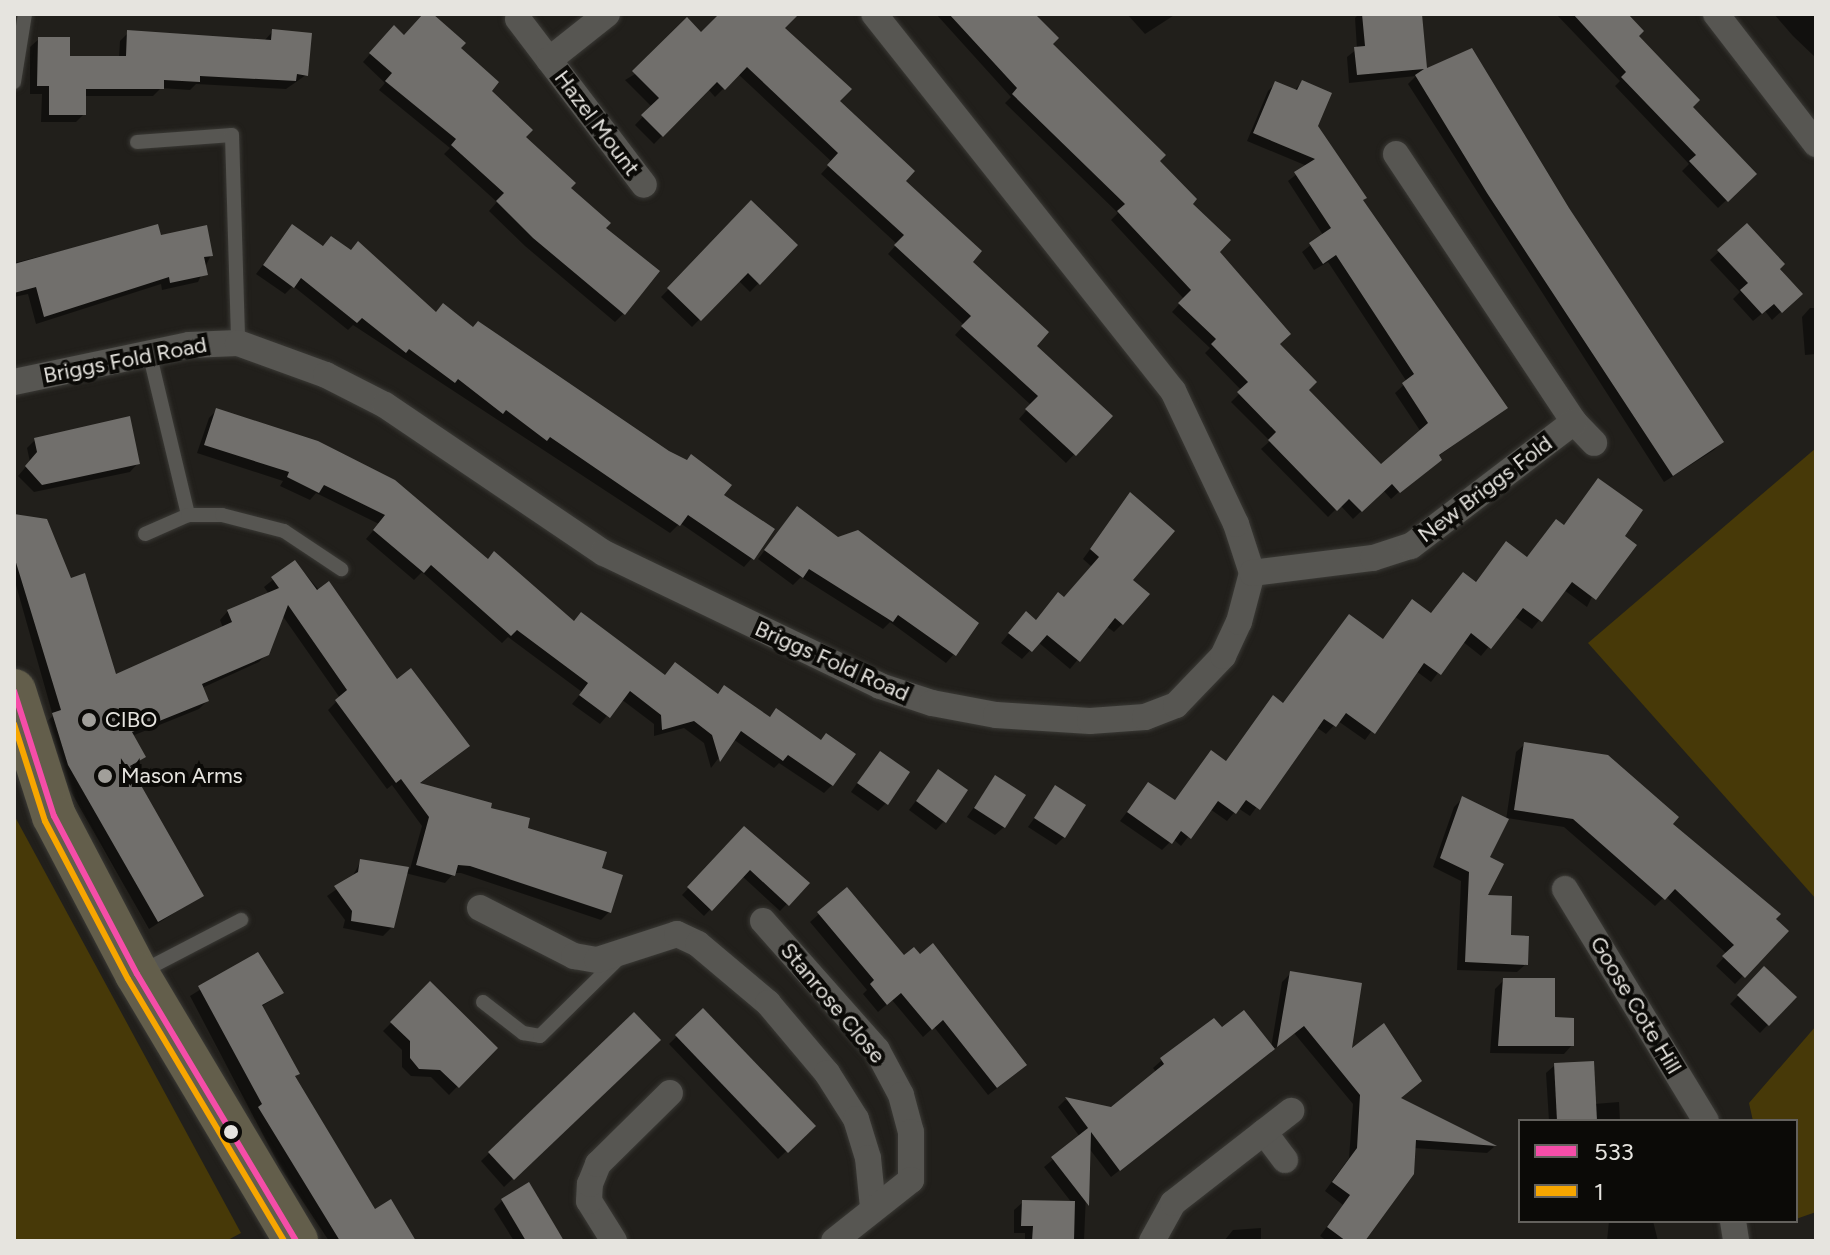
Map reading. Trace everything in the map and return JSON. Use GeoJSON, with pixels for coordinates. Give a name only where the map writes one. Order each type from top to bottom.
{"type":"FeatureCollection","features":[{"type":"Feature","properties":{"kind":"highway"},"geometry":{"type":"LineString","coordinates":[[14,691],[54,816],[137,974],[296,1241]]}},
{"type":"Feature","properties":{"kind":"street","name":"Hazel Mount"},"geometry":{"type":"LineString","coordinates":[[549,60],[607,14]]}},
{"type":"Feature","properties":{"kind":"street"},"geometry":{"type":"LineString","coordinates":[[874,14],[1173,391],[1236,524],[1252,573]]}},
{"type":"Feature","properties":{"kind":"street"},"geometry":{"type":"LineString","coordinates":[[1716,14],[1816,144]]}},
{"type":"Feature","properties":{"kind":"street","name":"Hazel Mount"},"geometry":{"type":"LineString","coordinates":[[518,19],[644,185]]}},
{"type":"Feature","properties":{"kind":"street","name":"New Briggs Fold"},"geometry":{"type":"LineString","coordinates":[[1396,154],[1574,422],[1594,443]]}},
{"type":"Feature","properties":{"kind":"street","name":"Briggs Fold Road"},"geometry":{"type":"LineString","coordinates":[[14,382],[149,352],[211,342],[238,343],[326,375],[385,405],[554,524],[640,572],[880,686],[932,703],[996,715],[1090,721],[1145,717],[1176,705],[1223,656],[1252,573]]}},
{"type":"Feature","properties":{"kind":"street","name":"New Briggs Fold"},"geometry":{"type":"LineString","coordinates":[[1252,573],[1373,558],[1411,546],[1574,422]]}},
{"type":"Feature","properties":{"kind":"street","name":"Goose Cote Hill"},"geometry":{"type":"LineString","coordinates":[[1565,889],[1705,1119]]}},
{"type":"Feature","properties":{"kind":"street"},"geometry":{"type":"LineString","coordinates":[[480,908],[574,956],[597,960],[621,956],[649,940],[677,934],[698,944],[768,1003],[827,1073],[856,1119],[868,1158],[873,1207]]}},
{"type":"Feature","properties":{"kind":"street","name":"Stanrose Close"},"geometry":{"type":"LineString","coordinates":[[763,921],[877,1050],[901,1095],[911,1132],[911,1180],[873,1207],[834,1241]]}},
{"type":"Feature","properties":{"kind":"street"},"geometry":{"type":"LineString","coordinates":[[614,1241],[589,1201],[590,1184],[598,1164],[642,1139],[670,1093]]}},
{"type":"Feature","properties":{"kind":"street"},"geometry":{"type":"LineString","coordinates":[[1152,1241],[1173,1203],[1291,1111]]}},
{"type":"Feature","properties":{"kind":"street"},"geometry":{"type":"LineString","coordinates":[[1264,1132],[1285,1160]]}},
{"type":"Feature","properties":{"kind":"lane"},"geometry":{"type":"LineString","coordinates":[[14,82],[25,14]]}},
{"type":"Feature","properties":{"kind":"lane"},"geometry":{"type":"LineString","coordinates":[[137,142],[232,135],[238,343]]}},
{"type":"Feature","properties":{"kind":"lane"},"geometry":{"type":"LineString","coordinates":[[149,352],[188,515]]}},
{"type":"Feature","properties":{"kind":"lane"},"geometry":{"type":"LineString","coordinates":[[145,534],[188,515],[222,515],[284,531],[341,569]]}},
{"type":"Feature","properties":{"kind":"lane"},"geometry":{"type":"LineString","coordinates":[[137,974],[241,920]]}},
{"type":"Feature","properties":{"kind":"lane"},"geometry":{"type":"LineString","coordinates":[[483,1002],[523,1033],[540,1036],[621,956]]}},
{"type":"Feature","properties":{"kind":"shaded area"},"geometry":{"type":"Polygon","coordinates":[[[1816,448],[1816,899],[1588,643],[1816,448]]]}},
{"type":"Feature","properties":{"kind":"shaded area"},"geometry":{"type":"Polygon","coordinates":[[[14,815],[241,1233],[226,1241],[14,1241],[14,815]]]}},
{"type":"Feature","properties":{"kind":"shaded area"},"geometry":{"type":"Polygon","coordinates":[[[1816,1026],[1816,1212],[1798,1218],[1798,1119],[1753,1119],[1749,1103],[1816,1026]]]}},
{"type":"Feature","properties":{"kind":"building"},"geometry":{"type":"Polygon","coordinates":[[[423,14],[433,14],[466,43],[461,48],[499,82],[492,91],[533,130],[526,137],[576,183],[571,188],[611,223],[606,228],[660,271],[625,315],[533,238],[496,201],[504,193],[451,145],[456,139],[385,81],[392,73],[369,53],[394,25],[404,35],[423,14]]]}},
{"type":"Feature","properties":{"kind":"building"},"geometry":{"type":"Polygon","coordinates":[[[719,14],[799,14],[785,28],[852,89],[840,101],[915,171],[906,181],[982,251],[973,262],[1049,332],[1037,346],[1113,416],[1076,456],[1025,409],[1038,396],[961,326],[971,316],[894,245],[904,235],[827,165],[838,153],[747,67],[725,90],[717,82],[663,137],[641,115],[659,98],[632,71],[687,17],[701,32],[719,14]]]}},
{"type":"Feature","properties":{"kind":"building"},"geometry":{"type":"Polygon","coordinates":[[[949,14],[1035,14],[1059,38],[1053,44],[1166,155],[1160,161],[1197,199],[1193,204],[1231,240],[1220,252],[1291,334],[1280,344],[1317,382],[1309,390],[1381,464],[1428,423],[1402,383],[1414,374],[1336,255],[1323,264],[1309,243],[1331,228],[1294,172],[1315,159],[1253,133],[1275,81],[1297,90],[1302,80],[1332,93],[1318,126],[1367,198],[1363,200],[1508,408],[1439,455],[1442,460],[1400,493],[1392,484],[1362,512],[1349,499],[1337,511],[1268,440],[1276,432],[1237,392],[1248,382],[1211,344],[1216,339],[1178,303],[1191,290],[1117,211],[1125,204],[1012,94],[1017,88],[949,14]]]}},
{"type":"Feature","properties":{"kind":"building"},"geometry":{"type":"Polygon","coordinates":[[[1362,14],[1422,14],[1427,68],[1472,48],[1569,208],[1724,442],[1673,476],[1487,193],[1415,75],[1424,69],[1357,75],[1354,47],[1365,46],[1362,14]]]}},
{"type":"Feature","properties":{"kind":"building"},"geometry":{"type":"Polygon","coordinates":[[[1573,14],[1628,14],[1644,31],[1639,36],[1700,100],[1693,107],[1757,174],[1728,202],[1689,161],[1696,155],[1621,77],[1626,72],[1573,14]]]}},
{"type":"Feature","properties":{"kind":"building"},"geometry":{"type":"Polygon","coordinates":[[[272,29],[312,33],[308,76],[297,74],[296,81],[200,76],[200,82],[164,80],[164,89],[86,89],[86,115],[49,115],[49,86],[37,86],[38,37],[70,37],[70,56],[126,56],[127,30],[271,40],[272,29]]]}},
{"type":"Feature","properties":{"kind":"building"},"geometry":{"type":"Polygon","coordinates":[[[751,200],[798,245],[760,285],[748,273],[701,321],[667,288],[751,200]]]}},
{"type":"Feature","properties":{"kind":"building"},"geometry":{"type":"Polygon","coordinates":[[[1747,223],[1785,264],[1780,269],[1803,294],[1782,313],[1774,304],[1762,314],[1740,290],[1748,283],[1717,250],[1747,223]]]}},
{"type":"Feature","properties":{"kind":"building"},"geometry":{"type":"Polygon","coordinates":[[[158,224],[161,235],[207,225],[213,256],[204,257],[208,275],[170,283],[169,277],[44,317],[36,287],[14,293],[14,264],[158,224]]]}},
{"type":"Feature","properties":{"kind":"building"},"geometry":{"type":"Polygon","coordinates":[[[292,224],[323,246],[331,236],[351,250],[358,241],[436,312],[443,303],[473,327],[478,321],[669,451],[687,460],[691,454],[732,485],[724,495],[775,529],[754,560],[688,515],[680,526],[550,437],[547,441],[506,410],[503,414],[458,379],[455,383],[409,349],[406,353],[362,318],[357,323],[301,278],[294,288],[263,265],[292,224]]]}},
{"type":"Feature","properties":{"kind":"building"},"geometry":{"type":"Polygon","coordinates":[[[216,408],[318,441],[395,480],[488,559],[494,551],[574,621],[581,612],[665,675],[675,662],[718,694],[724,685],[770,717],[776,708],[821,740],[826,733],[856,754],[833,786],[788,755],[783,761],[741,731],[720,762],[712,735],[694,721],[662,730],[661,715],[630,691],[610,718],[579,695],[588,683],[517,630],[511,636],[431,565],[424,573],[373,530],[385,515],[324,485],[319,493],[287,477],[289,472],[204,445],[216,408]]]}},
{"type":"Feature","properties":{"kind":"building"},"geometry":{"type":"Polygon","coordinates":[[[130,416],[140,464],[42,485],[25,466],[37,452],[34,438],[130,416]]]}},
{"type":"Feature","properties":{"kind":"building"},"geometry":{"type":"Polygon","coordinates":[[[1598,478],[1643,510],[1625,536],[1637,545],[1596,600],[1572,582],[1542,622],[1523,608],[1491,649],[1471,633],[1441,675],[1424,663],[1375,734],[1346,713],[1336,727],[1324,719],[1260,810],[1246,800],[1236,814],[1218,801],[1191,839],[1181,831],[1172,844],[1127,812],[1148,782],[1175,800],[1211,750],[1226,761],[1273,695],[1283,703],[1349,614],[1383,639],[1412,599],[1431,613],[1463,572],[1476,582],[1506,541],[1527,557],[1556,519],[1564,525],[1598,478]]]}},
{"type":"Feature","properties":{"kind":"building"},"geometry":{"type":"Polygon","coordinates":[[[1130,492],[1175,531],[1133,580],[1150,594],[1123,625],[1115,618],[1080,662],[1047,635],[1032,652],[1008,633],[1026,611],[1036,620],[1058,592],[1064,597],[1099,557],[1090,549],[1130,492]]]}},
{"type":"Feature","properties":{"kind":"building"},"geometry":{"type":"Polygon","coordinates":[[[797,506],[838,537],[858,530],[979,623],[956,656],[898,615],[893,622],[809,569],[803,578],[764,550],[797,506]]]}},
{"type":"Feature","properties":{"kind":"building"},"geometry":{"type":"Polygon","coordinates":[[[14,514],[47,519],[71,578],[85,573],[116,674],[232,622],[227,610],[279,588],[271,577],[295,560],[317,590],[329,581],[397,679],[411,668],[470,746],[420,783],[492,803],[491,808],[530,818],[528,828],[607,852],[602,868],[623,875],[611,913],[470,866],[458,865],[455,876],[416,865],[429,817],[401,779],[396,783],[335,700],[347,690],[288,605],[269,655],[202,684],[209,701],[132,732],[146,757],[130,766],[204,896],[158,922],[68,765],[52,713],[61,710],[14,556],[14,514]]]}},
{"type":"Feature","properties":{"kind":"building"},"geometry":{"type":"Polygon","coordinates":[[[1524,742],[1608,755],[1679,817],[1673,824],[1781,914],[1776,919],[1789,931],[1745,978],[1722,956],[1734,945],[1675,889],[1665,900],[1573,819],[1514,810],[1524,742]]]}},
{"type":"Feature","properties":{"kind":"building"},"geometry":{"type":"Polygon","coordinates":[[[880,751],[910,772],[888,805],[857,783],[880,751]]]}},
{"type":"Feature","properties":{"kind":"building"},"geometry":{"type":"Polygon","coordinates":[[[938,769],[968,790],[946,823],[916,801],[938,769]]]}},
{"type":"Feature","properties":{"kind":"building"},"geometry":{"type":"Polygon","coordinates":[[[995,775],[1026,795],[1005,828],[974,808],[995,775]]]}},
{"type":"Feature","properties":{"kind":"building"},"geometry":{"type":"Polygon","coordinates":[[[1055,785],[1086,805],[1065,838],[1034,818],[1055,785]]]}},
{"type":"Feature","properties":{"kind":"building"},"geometry":{"type":"Polygon","coordinates":[[[1462,796],[1509,819],[1490,857],[1504,864],[1488,895],[1512,896],[1511,935],[1529,936],[1528,965],[1465,962],[1469,872],[1440,858],[1462,796]]]}},
{"type":"Feature","properties":{"kind":"building"},"geometry":{"type":"Polygon","coordinates":[[[744,826],[810,883],[789,906],[750,870],[712,911],[687,887],[744,826]]]}},
{"type":"Feature","properties":{"kind":"building"},"geometry":{"type":"Polygon","coordinates":[[[360,859],[409,867],[394,928],[351,921],[352,911],[334,886],[358,872],[360,859]]]}},
{"type":"Feature","properties":{"kind":"building"},"geometry":{"type":"Polygon","coordinates":[[[847,887],[904,955],[914,947],[920,954],[933,943],[1027,1065],[997,1088],[943,1020],[932,1030],[901,993],[887,1005],[870,984],[874,980],[817,912],[847,887]]]}},
{"type":"Feature","properties":{"kind":"building"},"geometry":{"type":"Polygon","coordinates":[[[258,952],[284,993],[262,1005],[300,1074],[295,1076],[375,1209],[391,1199],[416,1241],[340,1241],[258,1107],[262,1104],[198,986],[258,952]]]}},
{"type":"Feature","properties":{"kind":"building"},"geometry":{"type":"Polygon","coordinates":[[[1764,966],[1797,997],[1769,1026],[1737,995],[1764,966]]]}},
{"type":"Feature","properties":{"kind":"building"},"geometry":{"type":"Polygon","coordinates":[[[1290,971],[1362,983],[1352,1048],[1384,1023],[1422,1081],[1401,1098],[1497,1146],[1416,1140],[1414,1174],[1365,1241],[1346,1241],[1327,1227],[1350,1195],[1332,1182],[1357,1148],[1360,1095],[1304,1026],[1277,1047],[1290,971]]]}},
{"type":"Feature","properties":{"kind":"building"},"geometry":{"type":"Polygon","coordinates":[[[1503,978],[1555,978],[1555,1017],[1574,1018],[1574,1046],[1498,1046],[1503,978]]]}},
{"type":"Feature","properties":{"kind":"building"},"geometry":{"type":"Polygon","coordinates":[[[430,981],[498,1048],[459,1088],[440,1070],[419,1069],[410,1058],[410,1041],[390,1022],[430,981]]]}},
{"type":"Feature","properties":{"kind":"building"},"geometry":{"type":"Polygon","coordinates":[[[703,1008],[816,1126],[788,1153],[675,1035],[703,1008]]]}},
{"type":"Feature","properties":{"kind":"building"},"geometry":{"type":"Polygon","coordinates":[[[1244,1010],[1275,1049],[1120,1171],[1091,1132],[1089,1206],[1051,1157],[1088,1128],[1065,1097],[1111,1107],[1164,1064],[1160,1058],[1214,1018],[1222,1027],[1244,1010]]]}},
{"type":"Feature","properties":{"kind":"building"},"geometry":{"type":"Polygon","coordinates":[[[634,1012],[661,1040],[514,1180],[488,1152],[634,1012]]]}},
{"type":"Feature","properties":{"kind":"building"},"geometry":{"type":"Polygon","coordinates":[[[1594,1061],[1597,1119],[1557,1119],[1554,1063],[1594,1061]]]}},
{"type":"Feature","properties":{"kind":"building"},"geometry":{"type":"Polygon","coordinates":[[[529,1182],[564,1241],[526,1241],[501,1199],[529,1182]]]}},
{"type":"Feature","properties":{"kind":"building"},"geometry":{"type":"Polygon","coordinates":[[[1022,1200],[1075,1201],[1074,1241],[1032,1241],[1033,1226],[1021,1226],[1022,1200]]]}},
{"type":"Feature","properties":{"kind":"transit line","name":"533"},"geometry":{"type":"LineString","coordinates":[[14,691],[54,816],[137,974],[296,1241]]}},
{"type":"Feature","properties":{"kind":"transit line","name":"1"},"geometry":{"type":"LineString","coordinates":[[14,724],[45,821],[128,979],[284,1241]]}},
{"type":"Feature","properties":{"kind":"place","name":"CIBO"},"geometry":{"type":"Point","coordinates":[89,720]}},
{"type":"Feature","properties":{"kind":"place","name":"Mason Arms"},"geometry":{"type":"Point","coordinates":[105,776]}}]}
